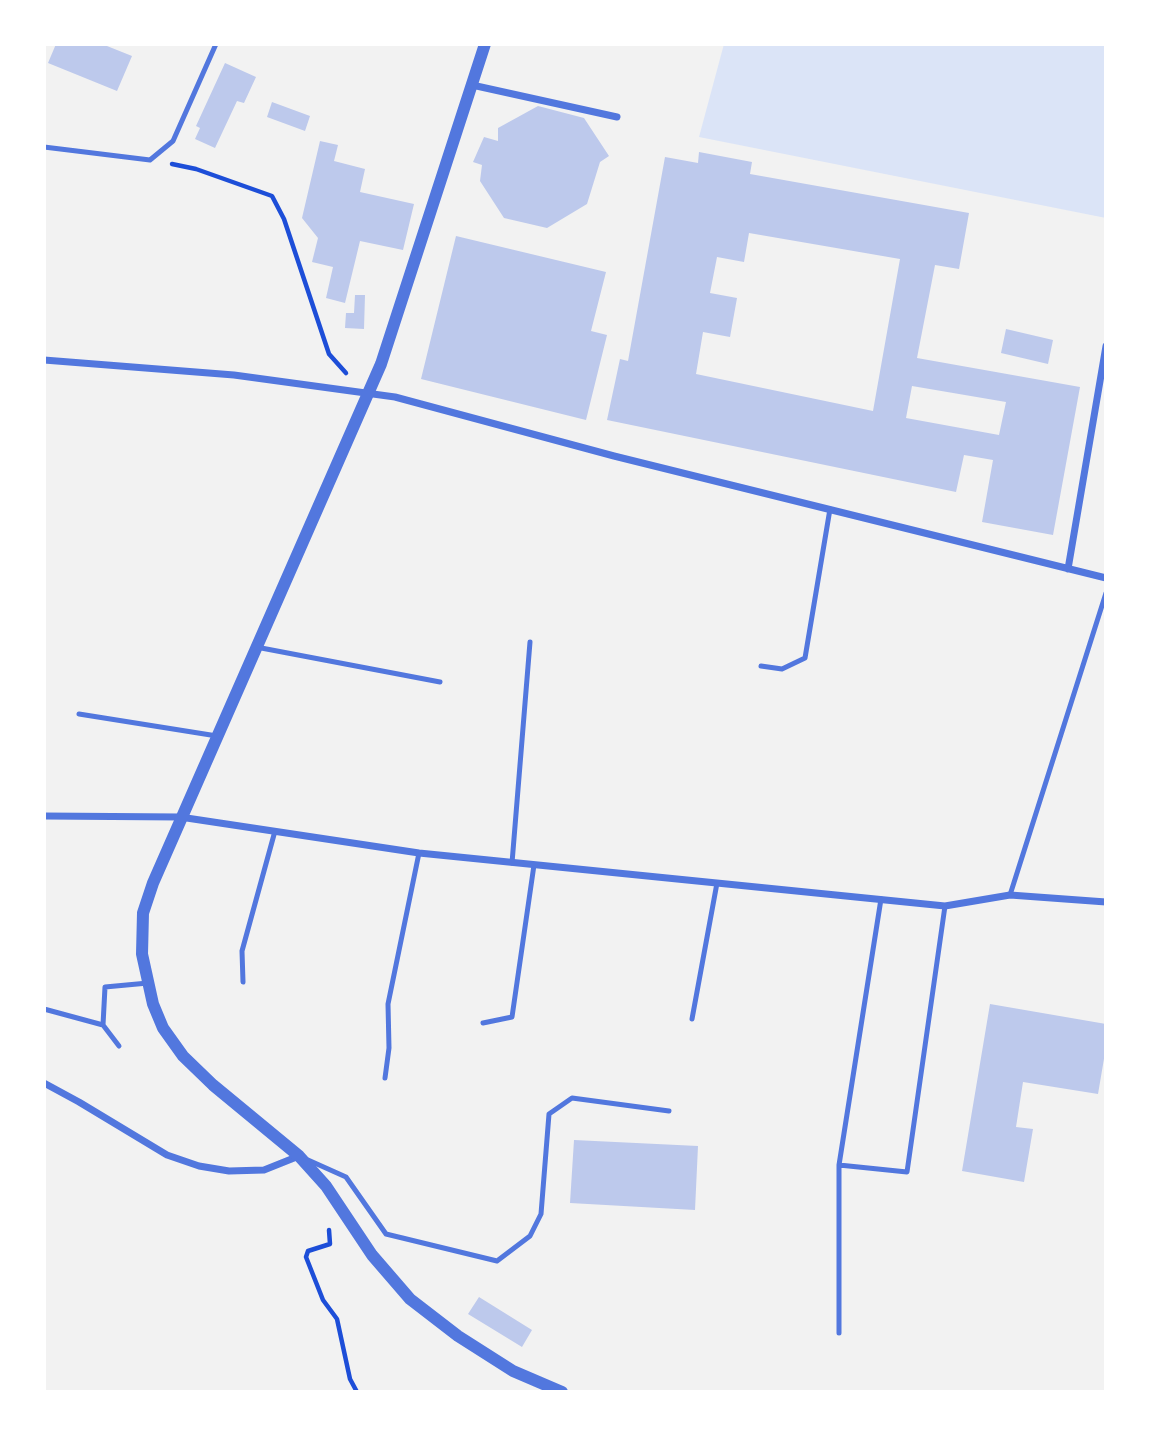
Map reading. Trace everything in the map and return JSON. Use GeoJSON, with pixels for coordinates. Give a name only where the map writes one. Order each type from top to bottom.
{"type":"FeatureCollection","features":[{"type":"Feature","properties":{"kind":"street"},"geometry":{"type":"LineString","coordinates":[[485,44],[381,364],[153,883],[143,914],[142,954],[153,1004],[163,1028],[183,1056],[213,1085],[299,1156],[326,1186],[372,1255],[410,1299],[458,1336],[513,1371],[562,1392]]}},
{"type":"Feature","properties":{"kind":"street"},"geometry":{"type":"LineString","coordinates":[[472,85],[617,117]]}},
{"type":"Feature","properties":{"kind":"street"},"geometry":{"type":"LineString","coordinates":[[1068,569],[1106,346]]}},
{"type":"Feature","properties":{"kind":"street"},"geometry":{"type":"LineString","coordinates":[[44,360],[234,375],[370,392],[614,456],[1106,578]]}},
{"type":"Feature","properties":{"kind":"street"},"geometry":{"type":"LineString","coordinates":[[44,816],[180,817],[419,853],[881,900],[945,905],[1010,895],[1106,902]]}},
{"type":"Feature","properties":{"kind":"street"},"geometry":{"type":"LineString","coordinates":[[44,1083],[167,1156],[199,1166],[229,1171],[264,1170],[299,1156]]}},
{"type":"Feature","properties":{"kind":"lane"},"geometry":{"type":"LineString","coordinates":[[44,147],[150,160],[173,141],[216,44]]}},
{"type":"Feature","properties":{"kind":"lane"},"geometry":{"type":"LineString","coordinates":[[761,666],[782,669],[805,658],[830,509]]}},
{"type":"Feature","properties":{"kind":"lane"},"geometry":{"type":"LineString","coordinates":[[1010,895],[1106,593]]}},
{"type":"Feature","properties":{"kind":"lane"},"geometry":{"type":"LineString","coordinates":[[512,863],[530,642]]}},
{"type":"Feature","properties":{"kind":"lane"},"geometry":{"type":"LineString","coordinates":[[256,647],[440,682]]}},
{"type":"Feature","properties":{"kind":"lane"},"geometry":{"type":"LineString","coordinates":[[79,714],[217,736]]}},
{"type":"Feature","properties":{"kind":"lane"},"geometry":{"type":"LineString","coordinates":[[243,982],[242,951],[275,831]]}},
{"type":"Feature","properties":{"kind":"lane"},"geometry":{"type":"LineString","coordinates":[[385,1078],[389,1048],[388,1004],[419,853]]}},
{"type":"Feature","properties":{"kind":"lane"},"geometry":{"type":"LineString","coordinates":[[483,1024],[513,1017],[534,865]]}},
{"type":"Feature","properties":{"kind":"lane"},"geometry":{"type":"LineString","coordinates":[[692,1019],[717,883]]}},
{"type":"Feature","properties":{"kind":"lane"},"geometry":{"type":"LineString","coordinates":[[839,1333],[839,1165],[881,900]]}},
{"type":"Feature","properties":{"kind":"lane"},"geometry":{"type":"LineString","coordinates":[[839,1165],[907,1172],[945,905]]}},
{"type":"Feature","properties":{"kind":"lane"},"geometry":{"type":"LineString","coordinates":[[103,1025],[105,987],[148,983]]}},
{"type":"Feature","properties":{"kind":"lane"},"geometry":{"type":"LineString","coordinates":[[44,1009],[103,1025],[119,1046]]}},
{"type":"Feature","properties":{"kind":"lane"},"geometry":{"type":"LineString","coordinates":[[299,1156],[346,1177],[386,1234],[497,1261],[530,1236],[541,1214],[550,1114],[572,1098],[669,1111]]}},
{"type":"Feature","properties":{"kind":"path"},"geometry":{"type":"LineString","coordinates":[[150,160],[196,169],[272,196],[284,219],[329,354],[350,379],[370,392]]}},
{"type":"Feature","properties":{"kind":"path"},"geometry":{"type":"LineString","coordinates":[[324,1218],[330,1230],[330,1244],[308,1251],[306,1257],[323,1300],[337,1319],[350,1379],[357,1392]]}},
{"type":"Feature","properties":{"kind":"shaded area"},"geometry":{"type":"Polygon","coordinates":[[[724,44],[1106,44],[1106,218],[699,137],[724,44]]]}},
{"type":"Feature","properties":{"kind":"building"},"geometry":{"type":"Polygon","coordinates":[[[56,44],[102,44],[132,56],[117,91],[48,63],[56,44]]]}},
{"type":"Feature","properties":{"kind":"building"},"geometry":{"type":"Polygon","coordinates":[[[225,63],[256,77],[244,103],[237,101],[215,148],[195,139],[200,128],[196,126],[225,63]]]}},
{"type":"Feature","properties":{"kind":"building"},"geometry":{"type":"Polygon","coordinates":[[[272,102],[310,116],[305,131],[267,117],[272,102]]]}},
{"type":"Feature","properties":{"kind":"building"},"geometry":{"type":"Polygon","coordinates":[[[538,106],[584,118],[609,156],[600,162],[587,204],[547,228],[504,218],[480,181],[482,165],[473,162],[484,137],[498,141],[498,128],[538,106]]]}},
{"type":"Feature","properties":{"kind":"building"},"geometry":{"type":"Polygon","coordinates":[[[320,141],[338,145],[334,161],[365,169],[360,192],[414,204],[403,250],[360,241],[345,303],[326,298],[333,267],[312,262],[318,238],[302,218],[320,141]]]}},
{"type":"Feature","properties":{"kind":"building"},"geometry":{"type":"Polygon","coordinates":[[[699,152],[752,162],[750,174],[969,213],[959,269],[935,265],[917,358],[1080,387],[1053,535],[982,522],[993,460],[964,455],[956,492],[607,420],[620,359],[628,361],[665,157],[698,163],[699,152]],[[749,233],[744,262],[717,257],[710,293],[737,298],[730,337],[703,332],[696,374],[873,411],[900,259],[749,233]],[[912,386],[906,418],[999,435],[1006,402],[912,386]]]}},
{"type":"Feature","properties":{"kind":"building"},"geometry":{"type":"Polygon","coordinates":[[[456,236],[606,272],[591,331],[607,335],[586,420],[421,379],[456,236]]]}},
{"type":"Feature","properties":{"kind":"building"},"geometry":{"type":"Polygon","coordinates":[[[355,295],[365,295],[364,329],[345,328],[346,313],[354,313],[355,295]]]}},
{"type":"Feature","properties":{"kind":"building"},"geometry":{"type":"Polygon","coordinates":[[[1006,329],[1053,340],[1048,364],[1001,353],[1006,329]]]}},
{"type":"Feature","properties":{"kind":"building"},"geometry":{"type":"Polygon","coordinates":[[[990,1004],[1106,1024],[1106,1047],[1098,1094],[1023,1082],[1016,1127],[1033,1129],[1024,1182],[962,1171],[990,1004]]]}},
{"type":"Feature","properties":{"kind":"building"},"geometry":{"type":"Polygon","coordinates":[[[574,1140],[698,1146],[695,1210],[570,1203],[574,1140]]]}},
{"type":"Feature","properties":{"kind":"building"},"geometry":{"type":"Polygon","coordinates":[[[479,1297],[532,1330],[522,1347],[468,1314],[479,1297]]]}}]}
